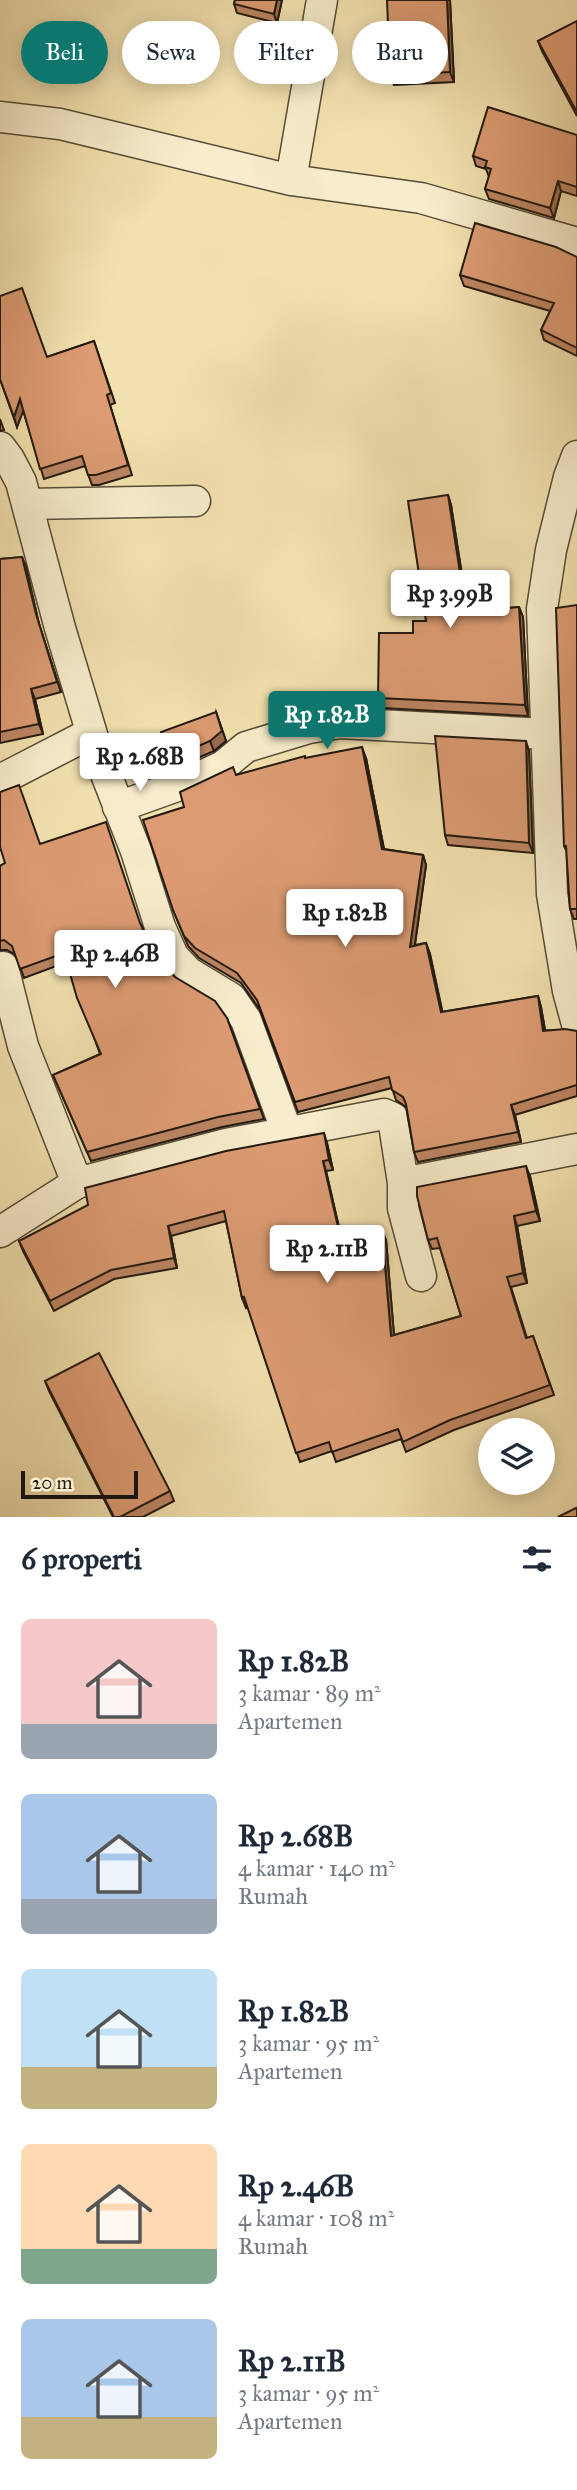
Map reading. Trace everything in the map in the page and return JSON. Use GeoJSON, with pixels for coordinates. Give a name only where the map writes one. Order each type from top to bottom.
{"type":"FeatureCollection","features":[{"type":"Feature","properties":{"kind":"street"},"geometry":{"type":"LineString","coordinates":[[291,180],[322,0]]}},
{"type":"Feature","properties":{"kind":"street"},"geometry":{"type":"LineString","coordinates":[[0,117],[60,124],[291,180],[421,198],[577,243]]}},
{"type":"Feature","properties":{"kind":"street"},"geometry":{"type":"LineString","coordinates":[[0,447],[16,471],[91,733],[160,927],[173,956],[188,972],[230,998],[246,1020],[286,1132]]}},
{"type":"Feature","properties":{"kind":"street"},"geometry":{"type":"LineString","coordinates":[[577,456],[569,477],[551,550],[542,609],[552,894],[568,990],[577,1024]]}},
{"type":"Feature","properties":{"kind":"street"},"geometry":{"type":"LineString","coordinates":[[27,504],[195,501]]}},
{"type":"Feature","properties":{"kind":"street"},"geometry":{"type":"LineString","coordinates":[[118,807],[191,781],[223,766],[246,747],[309,728],[340,723],[371,727],[545,734]]}},
{"type":"Feature","properties":{"kind":"street"},"geometry":{"type":"LineString","coordinates":[[0,780],[91,733]]}},
{"type":"Feature","properties":{"kind":"street"},"geometry":{"type":"LineString","coordinates":[[3,967],[23,1046],[77,1183]]}},
{"type":"Feature","properties":{"kind":"street"},"geometry":{"type":"LineString","coordinates":[[0,1232],[77,1183],[226,1144],[384,1114],[393,1118],[403,1183],[403,1208],[421,1276]]}},
{"type":"Feature","properties":{"kind":"street"},"geometry":{"type":"LineString","coordinates":[[403,1183],[577,1149]]}},
{"type":"Feature","properties":{"kind":"building"},"geometry":{"type":"Polygon","coordinates":[[[235,0],[277,0],[274,14],[234,4],[235,0]]]}},
{"type":"Feature","properties":{"kind":"building"},"geometry":{"type":"Polygon","coordinates":[[[387,0],[447,0],[448,21],[388,21],[387,0]]]}},
{"type":"Feature","properties":{"kind":"building"},"geometry":{"type":"Polygon","coordinates":[[[577,21],[577,112],[538,41],[577,21]]]}},
{"type":"Feature","properties":{"kind":"building"},"geometry":{"type":"Polygon","coordinates":[[[448,24],[450,72],[448,72],[448,24]]]}},
{"type":"Feature","properties":{"kind":"building"},"geometry":{"type":"Polygon","coordinates":[[[488,107],[577,135],[577,187],[558,181],[550,208],[485,189],[491,169],[485,167],[487,161],[473,156],[488,107]]]}},
{"type":"Feature","properties":{"kind":"building"},"geometry":{"type":"Polygon","coordinates":[[[475,223],[556,247],[577,257],[577,348],[541,330],[554,303],[460,275],[475,223]]]}},
{"type":"Feature","properties":{"kind":"building"},"geometry":{"type":"Polygon","coordinates":[[[22,288],[47,357],[94,341],[111,393],[107,395],[128,465],[88,475],[82,456],[40,469],[20,399],[14,417],[0,379],[0,296],[22,288]]]}},
{"type":"Feature","properties":{"kind":"building"},"geometry":{"type":"Polygon","coordinates":[[[448,495],[466,612],[519,607],[525,705],[378,698],[379,633],[413,633],[413,621],[426,621],[408,501],[448,495]]]}},
{"type":"Feature","properties":{"kind":"building"},"geometry":{"type":"Polygon","coordinates":[[[22,557],[57,682],[31,689],[39,724],[0,732],[0,559],[22,557]]]}},
{"type":"Feature","properties":{"kind":"building"},"geometry":{"type":"Polygon","coordinates":[[[577,605],[577,909],[570,909],[564,846],[556,608],[577,605]]]}},
{"type":"Feature","properties":{"kind":"building"},"geometry":{"type":"Polygon","coordinates":[[[216,712],[222,731],[210,741],[170,759],[161,732],[216,712]]]}},
{"type":"Feature","properties":{"kind":"building"},"geometry":{"type":"Polygon","coordinates":[[[435,736],[526,741],[529,843],[445,835],[435,736]]]}},
{"type":"Feature","properties":{"kind":"building"},"geometry":{"type":"Polygon","coordinates":[[[362,747],[382,849],[423,855],[410,947],[426,943],[441,1012],[538,996],[543,1031],[577,1031],[577,1085],[511,1105],[518,1132],[414,1152],[406,1104],[403,1097],[392,1090],[389,1077],[295,1102],[257,1000],[237,973],[195,948],[184,936],[173,910],[143,820],[184,807],[180,792],[233,767],[236,775],[305,756],[362,747]]]}},
{"type":"Feature","properties":{"kind":"building"},"geometry":{"type":"Polygon","coordinates":[[[19,785],[40,844],[106,822],[140,923],[154,954],[175,977],[215,1001],[227,1018],[260,1109],[218,1117],[87,1152],[53,1075],[101,1054],[77,998],[64,953],[20,969],[12,946],[4,940],[0,941],[0,866],[5,863],[0,847],[0,792],[19,785]]]}},
{"type":"Feature","properties":{"kind":"building"},"geometry":{"type":"Polygon","coordinates":[[[324,1133],[329,1160],[323,1161],[341,1240],[382,1230],[391,1336],[461,1316],[437,1238],[428,1240],[417,1187],[526,1166],[536,1211],[514,1216],[523,1273],[507,1277],[526,1338],[533,1336],[550,1385],[450,1420],[403,1442],[398,1429],[332,1452],[329,1442],[296,1453],[244,1297],[242,1298],[224,1211],[168,1226],[174,1258],[111,1270],[50,1301],[19,1241],[88,1205],[85,1188],[226,1151],[324,1133]]]}},
{"type":"Feature","properties":{"kind":"building"},"geometry":{"type":"Polygon","coordinates":[[[99,1353],[170,1491],[120,1517],[114,1517],[45,1381],[99,1353]]]}},
{"type":"Feature","properties":{"kind":"building"},"geometry":{"type":"Polygon","coordinates":[[[576,1508],[577,1517],[558,1517],[576,1508]]]}}]}
